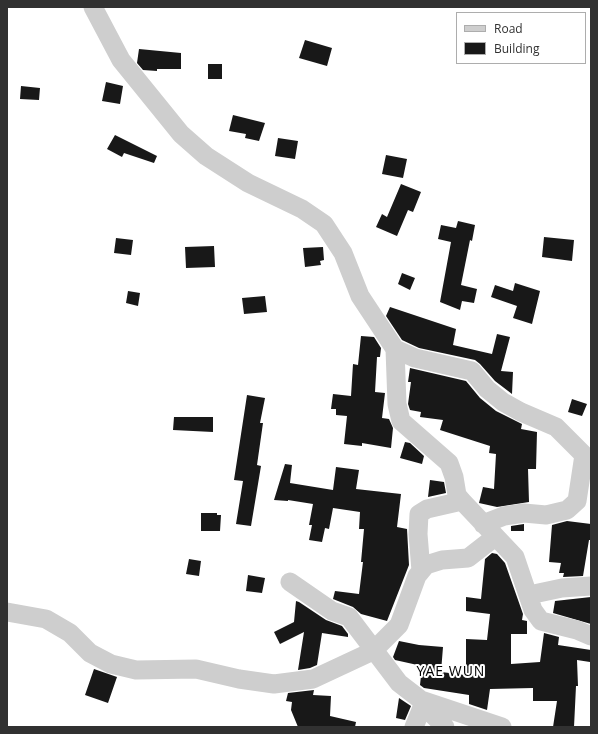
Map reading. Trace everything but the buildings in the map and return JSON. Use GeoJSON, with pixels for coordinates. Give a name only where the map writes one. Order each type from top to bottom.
{"type":"FeatureCollection","features":[{"type":"Feature","properties":{"kind":"street"},"geometry":{"type":"LineString","coordinates":[[93,7],[121,60],[182,134],[206,156],[248,183],[302,209],[324,224],[343,253],[360,296],[395,349],[397,404],[401,421],[448,463],[454,477],[457,495],[489,531],[515,557],[533,610],[541,621],[578,630],[591,636]]}},
{"type":"Feature","properties":{"kind":"street"},"geometry":{"type":"LineString","coordinates":[[7,612],[46,619],[70,633],[90,653],[111,664],[136,670],[196,669],[239,679],[274,684],[313,679],[373,651],[399,625],[417,576],[426,564],[442,560],[468,558],[489,531],[504,516],[524,513],[546,514],[567,510],[577,501],[584,455],[556,427],[521,412],[503,402],[487,389],[472,372],[415,358],[395,349]]}},
{"type":"Feature","properties":{"kind":"street"},"geometry":{"type":"LineString","coordinates":[[421,571],[418,534],[419,514],[427,509],[462,501]]}},
{"type":"Feature","properties":{"kind":"street"},"geometry":{"type":"LineString","coordinates":[[290,582],[332,611],[349,617],[373,651],[399,683],[422,703],[445,727]]}},
{"type":"Feature","properties":{"kind":"street"},"geometry":{"type":"LineString","coordinates":[[529,595],[562,588],[591,586]]}},
{"type":"Feature","properties":{"kind":"street"},"geometry":{"type":"LineString","coordinates":[[414,727],[422,703]]}},
{"type":"Feature","properties":{"kind":"street"},"geometry":{"type":"LineString","coordinates":[[422,703],[502,727]]}},
{"type":"Feature","properties":{"kind":"district","name":"YAE WUN"},"geometry":{"type":"Point","coordinates":[451,672]}}]}
